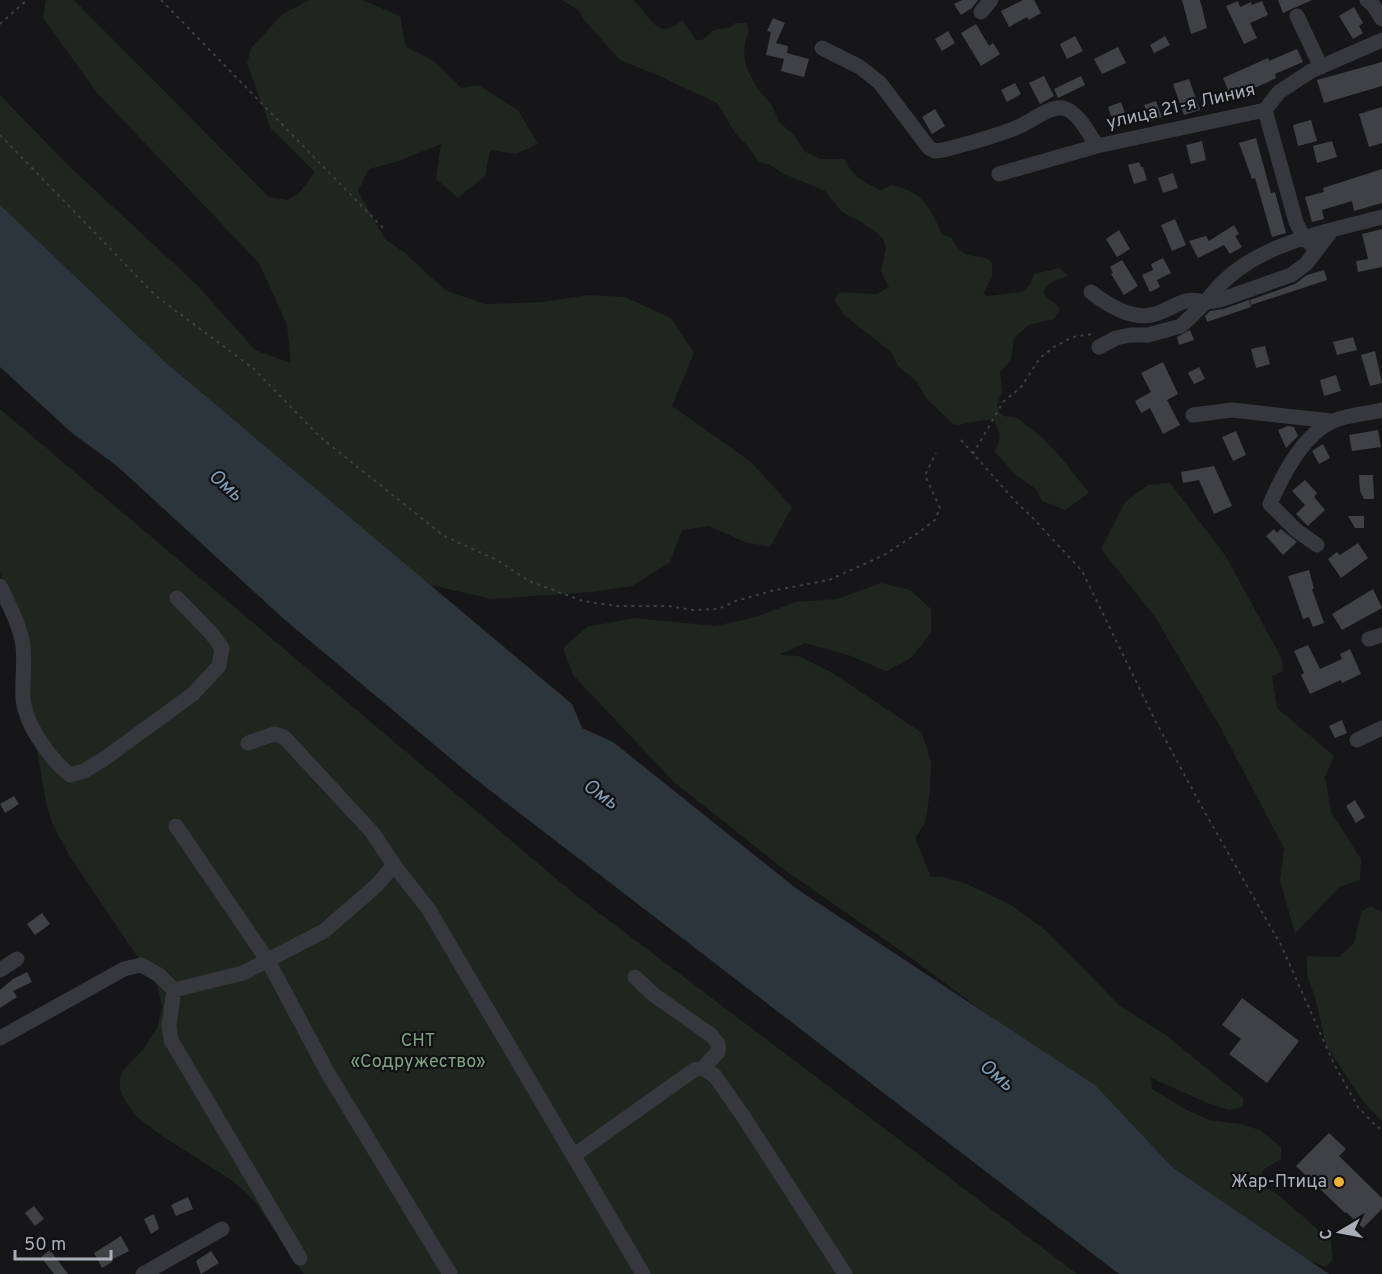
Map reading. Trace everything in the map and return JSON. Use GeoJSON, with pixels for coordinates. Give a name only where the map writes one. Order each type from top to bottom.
{"type":"FeatureCollection","features":[{"type":"Feature","properties":{"kind":"street"},"geometry":{"type":"LineString","coordinates":[[981,12],[991,0]]}},
{"type":"Feature","properties":{"kind":"street"},"geometry":{"type":"LineString","coordinates":[[1367,0],[1382,19]]}},
{"type":"Feature","properties":{"kind":"street"},"geometry":{"type":"LineString","coordinates":[[1298,16],[1321,66]]}},
{"type":"Feature","properties":{"kind":"street","name":"улица 21-я Линия"},"geometry":{"type":"LineString","coordinates":[[822,48],[860,67],[880,84],[929,148],[935,151],[995,135],[1055,109],[1065,108],[1074,115],[1097,146],[1265,110],[1278,92],[1321,66],[1382,40]]}},
{"type":"Feature","properties":{"kind":"street"},"geometry":{"type":"LineString","coordinates":[[1265,110],[1296,222],[1304,238],[1317,249]]}},
{"type":"Feature","properties":{"kind":"street"},"geometry":{"type":"LineString","coordinates":[[999,174],[1097,146]]}},
{"type":"Feature","properties":{"kind":"street"},"geometry":{"type":"LineString","coordinates":[[1099,347],[1116,338],[1148,335],[1181,326],[1206,302],[1216,286],[1266,251],[1382,217]]}},
{"type":"Feature","properties":{"kind":"street"},"geometry":{"type":"LineString","coordinates":[[1091,292],[1107,305],[1125,312],[1148,315],[1159,313],[1185,299],[1206,302],[1220,300],[1291,275],[1306,264],[1332,230]]}},
{"type":"Feature","properties":{"kind":"street"},"geometry":{"type":"LineString","coordinates":[[1193,415],[1232,410],[1332,421],[1382,410]]}},
{"type":"Feature","properties":{"kind":"street"},"geometry":{"type":"LineString","coordinates":[[1317,545],[1296,530],[1270,504],[1283,476],[1299,451],[1319,429],[1332,421]]}},
{"type":"Feature","properties":{"kind":"street"},"geometry":{"type":"LineString","coordinates":[[0,586],[19,626],[23,647],[25,713],[34,731],[58,766],[70,775],[84,771],[104,759],[193,694],[219,666],[222,648],[211,633],[177,598]]}},
{"type":"Feature","properties":{"kind":"street"},"geometry":{"type":"LineString","coordinates":[[1357,740],[1382,728]]}},
{"type":"Feature","properties":{"kind":"street"},"geometry":{"type":"LineString","coordinates":[[248,743],[274,734],[284,737],[372,832],[429,910],[643,1274]]}},
{"type":"Feature","properties":{"kind":"street"},"geometry":{"type":"LineString","coordinates":[[176,826],[268,961],[329,1075],[450,1274]]}},
{"type":"Feature","properties":{"kind":"street"},"geometry":{"type":"LineString","coordinates":[[174,990],[243,973],[324,931],[377,885],[394,865]]}},
{"type":"Feature","properties":{"kind":"street"},"geometry":{"type":"LineString","coordinates":[[0,970],[17,959]]}},
{"type":"Feature","properties":{"kind":"street"},"geometry":{"type":"LineString","coordinates":[[0,1038],[124,969],[141,965],[159,975],[174,990]]}},
{"type":"Feature","properties":{"kind":"street"},"geometry":{"type":"LineString","coordinates":[[573,1156],[694,1070],[703,1068],[718,1052],[718,1044],[711,1035],[654,995],[635,977]]}},
{"type":"Feature","properties":{"kind":"street"},"geometry":{"type":"LineString","coordinates":[[174,990],[169,1026],[171,1040],[300,1258]]}},
{"type":"Feature","properties":{"kind":"street"},"geometry":{"type":"LineString","coordinates":[[703,1068],[715,1076],[743,1116],[845,1274]]}},
{"type":"Feature","properties":{"kind":"street"},"geometry":{"type":"LineString","coordinates":[[143,1274],[222,1229]]}},
{"type":"Feature","properties":{"kind":"path"},"geometry":{"type":"LineString","coordinates":[[0,24],[27,0]]}},
{"type":"Feature","properties":{"kind":"path"},"geometry":{"type":"LineString","coordinates":[[161,0],[386,231]]}},
{"type":"Feature","properties":{"kind":"path"},"geometry":{"type":"LineString","coordinates":[[0,135],[156,296],[254,369],[320,437],[444,536],[497,560],[529,581],[583,601],[617,606],[718,609],[771,591],[829,580],[884,555],[935,520],[940,507],[925,475],[936,453]]}},
{"type":"Feature","properties":{"kind":"path"},"geometry":{"type":"LineString","coordinates":[[973,454],[1004,402],[1021,387],[1040,358],[1073,337],[1090,334],[1116,338]]}},
{"type":"Feature","properties":{"kind":"path"},"geometry":{"type":"LineString","coordinates":[[961,440],[1082,571],[1178,762],[1281,945],[1334,1064],[1358,1107],[1382,1130]]}},
{"type":"Feature","properties":{"kind":"green space"},"geometry":{"type":"Polygon","coordinates":[[[46,0],[74,0],[269,197],[288,200],[299,193],[315,172],[271,129],[247,63],[251,48],[283,14],[309,0],[362,0],[400,16],[406,47],[434,61],[461,88],[478,85],[518,110],[538,144],[516,154],[490,150],[485,176],[458,198],[436,179],[441,144],[396,162],[369,169],[358,191],[385,239],[405,253],[445,290],[485,304],[543,302],[588,295],[625,297],[671,318],[694,353],[672,406],[751,462],[792,507],[770,547],[745,542],[709,526],[682,530],[670,562],[632,586],[592,592],[491,599],[396,577],[0,216],[0,95],[68,165],[198,286],[255,350],[291,363],[287,325],[259,263],[98,94],[43,18],[46,0]]]}},
{"type":"Feature","properties":{"kind":"green space"},"geometry":{"type":"Polygon","coordinates":[[[562,0],[633,0],[660,28],[673,27],[682,20],[696,40],[702,40],[714,30],[731,27],[735,23],[746,23],[749,30],[744,55],[747,69],[756,86],[772,106],[780,123],[794,135],[804,151],[820,159],[844,159],[855,175],[881,190],[892,185],[903,188],[918,197],[929,208],[942,234],[952,238],[963,252],[988,259],[992,263],[992,277],[983,294],[988,296],[1022,292],[1030,285],[1034,274],[1060,268],[1068,276],[1050,283],[1044,293],[1060,310],[1054,319],[1029,325],[1014,338],[1011,360],[1000,372],[1002,392],[997,405],[999,412],[1004,416],[1017,418],[1044,439],[1089,493],[1065,510],[1042,501],[1037,490],[1016,475],[994,451],[1000,436],[994,420],[953,424],[926,398],[916,381],[898,366],[891,352],[844,315],[834,300],[839,292],[877,294],[889,287],[881,271],[886,248],[883,238],[863,223],[842,212],[825,191],[759,162],[735,133],[717,103],[620,60],[584,20],[579,11],[562,0]]]}},
{"type":"Feature","properties":{"kind":"green space","name":"СНТ «Содружество»"},"geometry":{"type":"Polygon","coordinates":[[[0,409],[578,897],[1077,1274],[304,1274],[253,1199],[233,1181],[162,1136],[136,1116],[120,1089],[122,1072],[145,1047],[158,1026],[162,1006],[157,986],[69,855],[47,808],[31,715],[22,632],[0,573],[0,409]]]}},
{"type":"Feature","properties":{"kind":"green space"},"geometry":{"type":"Polygon","coordinates":[[[1170,483],[1225,555],[1282,659],[1283,671],[1272,676],[1277,708],[1334,756],[1325,777],[1331,812],[1361,859],[1360,880],[1339,887],[1295,934],[1280,880],[1284,848],[1219,725],[1155,617],[1101,549],[1125,502],[1148,485],[1170,483]]]}},
{"type":"Feature","properties":{"kind":"green space"},"geometry":{"type":"Polygon","coordinates":[[[881,583],[910,590],[931,609],[931,633],[911,658],[886,671],[848,655],[805,643],[779,655],[799,656],[831,672],[922,733],[931,762],[930,792],[925,823],[915,838],[931,877],[943,877],[967,884],[1011,905],[1044,929],[1120,1006],[1166,1035],[1243,1098],[1243,1107],[1229,1110],[1151,1078],[1152,1089],[1185,1109],[1209,1120],[1240,1124],[1260,1130],[1281,1147],[1281,1159],[1264,1169],[1257,1182],[1277,1194],[1331,1241],[1333,1259],[1326,1267],[1287,1253],[1174,1177],[1050,1061],[907,955],[786,871],[675,783],[573,675],[563,648],[587,627],[635,618],[715,626],[756,617],[796,602],[837,599],[881,583]]]}},
{"type":"Feature","properties":{"kind":"green space"},"geometry":{"type":"Polygon","coordinates":[[[1370,906],[1382,912],[1382,1121],[1362,1100],[1326,1045],[1307,974],[1307,956],[1339,957],[1354,943],[1361,912],[1370,906]]]}},
{"type":"Feature","properties":{"kind":"water","name":"Омь"},"geometry":{"type":"Polygon","coordinates":[[[0,205],[166,363],[572,704],[582,728],[613,742],[797,889],[1096,1086],[1172,1167],[1329,1274],[1119,1274],[474,778],[285,620],[117,466],[72,433],[0,367],[0,205]]]}},
{"type":"Feature","properties":{"kind":"building"},"geometry":{"type":"Polygon","coordinates":[[[962,0],[978,0],[972,8],[961,15],[954,4],[962,0]]]}},
{"type":"Feature","properties":{"kind":"building"},"geometry":{"type":"Polygon","coordinates":[[[1023,0],[1034,0],[1041,13],[1029,20],[1027,17],[1009,27],[1001,11],[1023,0]]]}},
{"type":"Feature","properties":{"kind":"building"},"geometry":{"type":"Polygon","coordinates":[[[1182,0],[1200,0],[1207,28],[1191,34],[1182,0]]]}},
{"type":"Feature","properties":{"kind":"building"},"geometry":{"type":"Polygon","coordinates":[[[1278,0],[1312,0],[1283,13],[1278,0]]]}},
{"type":"Feature","properties":{"kind":"building"},"geometry":{"type":"Polygon","coordinates":[[[1238,1],[1240,7],[1251,2],[1252,5],[1262,1],[1268,15],[1250,23],[1257,38],[1244,44],[1226,6],[1238,1]]]}},
{"type":"Feature","properties":{"kind":"building"},"geometry":{"type":"Polygon","coordinates":[[[1354,7],[1363,23],[1359,26],[1363,33],[1353,39],[1339,16],[1354,7]]]}},
{"type":"Feature","properties":{"kind":"building"},"geometry":{"type":"Polygon","coordinates":[[[773,18],[785,23],[776,43],[788,46],[787,53],[809,59],[804,77],[781,71],[784,59],[766,55],[771,32],[767,31],[773,18]]]}},
{"type":"Feature","properties":{"kind":"building"},"geometry":{"type":"Polygon","coordinates":[[[976,24],[989,46],[993,43],[1000,54],[981,66],[961,33],[976,24]]]}},
{"type":"Feature","properties":{"kind":"building"},"geometry":{"type":"Polygon","coordinates":[[[948,31],[955,43],[942,51],[935,39],[948,31]]]}},
{"type":"Feature","properties":{"kind":"building"},"geometry":{"type":"Polygon","coordinates":[[[1075,36],[1083,51],[1067,59],[1060,44],[1075,36]]]}},
{"type":"Feature","properties":{"kind":"building"},"geometry":{"type":"Polygon","coordinates":[[[1165,36],[1170,45],[1154,53],[1150,45],[1165,36]]]}},
{"type":"Feature","properties":{"kind":"building"},"geometry":{"type":"Polygon","coordinates":[[[1118,47],[1126,63],[1102,74],[1094,59],[1118,47]]]}},
{"type":"Feature","properties":{"kind":"building"},"geometry":{"type":"Polygon","coordinates":[[[1297,49],[1303,62],[1275,74],[1276,78],[1266,83],[1252,89],[1251,86],[1230,95],[1223,78],[1268,58],[1269,61],[1297,49]]]}},
{"type":"Feature","properties":{"kind":"building"},"geometry":{"type":"Polygon","coordinates":[[[1382,62],[1382,86],[1324,103],[1317,80],[1382,62]]]}},
{"type":"Feature","properties":{"kind":"building"},"geometry":{"type":"Polygon","coordinates":[[[1044,76],[1054,96],[1040,104],[1029,83],[1044,76]]]}},
{"type":"Feature","properties":{"kind":"building"},"geometry":{"type":"Polygon","coordinates":[[[1081,76],[1085,85],[1058,98],[1054,89],[1081,76]]]}},
{"type":"Feature","properties":{"kind":"building"},"geometry":{"type":"Polygon","coordinates":[[[1189,79],[1200,110],[1184,115],[1173,84],[1189,79]]]}},
{"type":"Feature","properties":{"kind":"building"},"geometry":{"type":"Polygon","coordinates":[[[1015,83],[1021,94],[1007,102],[1001,90],[1015,83]]]}},
{"type":"Feature","properties":{"kind":"building"},"geometry":{"type":"Polygon","coordinates":[[[1156,101],[1162,117],[1150,122],[1144,105],[1156,101]]]}},
{"type":"Feature","properties":{"kind":"building"},"geometry":{"type":"Polygon","coordinates":[[[1121,102],[1128,122],[1115,127],[1108,107],[1121,102]]]}},
{"type":"Feature","properties":{"kind":"building"},"geometry":{"type":"Polygon","coordinates":[[[1382,107],[1382,143],[1369,147],[1359,114],[1382,107]]]}},
{"type":"Feature","properties":{"kind":"building"},"geometry":{"type":"Polygon","coordinates":[[[935,109],[945,126],[932,134],[922,117],[935,109]]]}},
{"type":"Feature","properties":{"kind":"building"},"geometry":{"type":"Polygon","coordinates":[[[1311,120],[1317,141],[1298,146],[1293,125],[1311,120]]]}},
{"type":"Feature","properties":{"kind":"building"},"geometry":{"type":"Polygon","coordinates":[[[1256,138],[1271,193],[1275,192],[1286,233],[1272,237],[1255,178],[1252,179],[1239,143],[1256,138]]]}},
{"type":"Feature","properties":{"kind":"building"},"geometry":{"type":"Polygon","coordinates":[[[1202,141],[1206,160],[1191,164],[1186,145],[1202,141]]]}},
{"type":"Feature","properties":{"kind":"building"},"geometry":{"type":"Polygon","coordinates":[[[1332,141],[1337,157],[1317,163],[1313,146],[1332,141]]]}},
{"type":"Feature","properties":{"kind":"building"},"geometry":{"type":"Polygon","coordinates":[[[1139,162],[1147,180],[1134,184],[1128,165],[1139,162]]]}},
{"type":"Feature","properties":{"kind":"building"},"geometry":{"type":"Polygon","coordinates":[[[1382,169],[1382,203],[1354,211],[1352,201],[1322,210],[1324,219],[1312,222],[1305,197],[1324,192],[1323,188],[1382,169]]]}},
{"type":"Feature","properties":{"kind":"building"},"geometry":{"type":"Polygon","coordinates":[[[1173,173],[1178,188],[1163,193],[1158,178],[1173,173]]]}},
{"type":"Feature","properties":{"kind":"building"},"geometry":{"type":"Polygon","coordinates":[[[1175,219],[1186,245],[1172,251],[1161,225],[1175,219]]]}},
{"type":"Feature","properties":{"kind":"building"},"geometry":{"type":"Polygon","coordinates":[[[1234,225],[1239,234],[1235,236],[1242,247],[1230,254],[1224,245],[1198,258],[1189,241],[1206,236],[1209,241],[1234,225]]]}},
{"type":"Feature","properties":{"kind":"building"},"geometry":{"type":"Polygon","coordinates":[[[1382,229],[1382,267],[1358,272],[1356,261],[1368,259],[1362,234],[1382,229]]]}},
{"type":"Feature","properties":{"kind":"building"},"geometry":{"type":"Polygon","coordinates":[[[1119,230],[1130,249],[1117,257],[1106,239],[1119,230]]]}},
{"type":"Feature","properties":{"kind":"building"},"geometry":{"type":"Polygon","coordinates":[[[1163,258],[1171,273],[1157,280],[1160,287],[1150,292],[1142,275],[1153,270],[1151,264],[1163,258]]]}},
{"type":"Feature","properties":{"kind":"building"},"geometry":{"type":"Polygon","coordinates":[[[1122,260],[1138,286],[1124,295],[1111,274],[1113,273],[1110,267],[1122,260]]]}},
{"type":"Feature","properties":{"kind":"building"},"geometry":{"type":"Polygon","coordinates":[[[1324,270],[1327,280],[1251,305],[1250,300],[1295,284],[1307,275],[1324,270]]]}},
{"type":"Feature","properties":{"kind":"building"},"geometry":{"type":"Polygon","coordinates":[[[1249,300],[1251,307],[1207,322],[1205,316],[1210,311],[1249,300]]]}},
{"type":"Feature","properties":{"kind":"building"},"geometry":{"type":"Polygon","coordinates":[[[1190,330],[1194,340],[1179,345],[1177,337],[1190,330]]]}},
{"type":"Feature","properties":{"kind":"building"},"geometry":{"type":"Polygon","coordinates":[[[1353,337],[1357,350],[1337,355],[1333,342],[1353,337]]]}},
{"type":"Feature","properties":{"kind":"building"},"geometry":{"type":"Polygon","coordinates":[[[1265,346],[1270,364],[1256,368],[1251,349],[1265,346]]]}},
{"type":"Feature","properties":{"kind":"building"},"geometry":{"type":"Polygon","coordinates":[[[1375,351],[1382,383],[1370,386],[1361,355],[1375,351]]]}},
{"type":"Feature","properties":{"kind":"building"},"geometry":{"type":"Polygon","coordinates":[[[1163,362],[1178,394],[1167,400],[1180,425],[1163,434],[1150,408],[1141,413],[1135,401],[1151,392],[1141,373],[1163,362]]]}},
{"type":"Feature","properties":{"kind":"building"},"geometry":{"type":"Polygon","coordinates":[[[1199,367],[1205,379],[1194,384],[1188,373],[1199,367]]]}},
{"type":"Feature","properties":{"kind":"building"},"geometry":{"type":"Polygon","coordinates":[[[1336,375],[1341,391],[1324,396],[1320,380],[1336,375]]]}},
{"type":"Feature","properties":{"kind":"building"},"geometry":{"type":"Polygon","coordinates":[[[1288,426],[1294,427],[1298,436],[1286,448],[1278,430],[1288,426]]]}},
{"type":"Feature","properties":{"kind":"building"},"geometry":{"type":"Polygon","coordinates":[[[1378,430],[1381,447],[1352,451],[1349,435],[1378,430]]]}},
{"type":"Feature","properties":{"kind":"building"},"geometry":{"type":"Polygon","coordinates":[[[1236,431],[1246,455],[1233,461],[1222,437],[1236,431]]]}},
{"type":"Feature","properties":{"kind":"building"},"geometry":{"type":"Polygon","coordinates":[[[1323,444],[1330,458],[1319,464],[1312,451],[1323,444]]]}},
{"type":"Feature","properties":{"kind":"building"},"geometry":{"type":"Polygon","coordinates":[[[1214,466],[1232,506],[1214,514],[1199,480],[1183,483],[1181,472],[1214,466]]]}},
{"type":"Feature","properties":{"kind":"building"},"geometry":{"type":"Polygon","coordinates":[[[1359,475],[1373,475],[1374,499],[1364,499],[1360,491],[1359,475]]]}},
{"type":"Feature","properties":{"kind":"building"},"geometry":{"type":"Polygon","coordinates":[[[1305,480],[1317,493],[1314,497],[1325,510],[1308,526],[1296,514],[1305,505],[1292,491],[1305,480]]]}},
{"type":"Feature","properties":{"kind":"building"},"geometry":{"type":"Polygon","coordinates":[[[1348,516],[1364,516],[1364,528],[1355,528],[1348,516]]]}},
{"type":"Feature","properties":{"kind":"building"},"geometry":{"type":"Polygon","coordinates":[[[1274,529],[1277,533],[1281,529],[1297,542],[1283,555],[1266,536],[1274,529]]]}},
{"type":"Feature","properties":{"kind":"building"},"geometry":{"type":"Polygon","coordinates":[[[1358,543],[1368,558],[1341,578],[1328,559],[1337,552],[1340,555],[1358,543]]]}},
{"type":"Feature","properties":{"kind":"building"},"geometry":{"type":"Polygon","coordinates":[[[1309,570],[1314,589],[1312,589],[1324,623],[1313,627],[1309,617],[1303,619],[1288,576],[1309,570]]]}},
{"type":"Feature","properties":{"kind":"building"},"geometry":{"type":"Polygon","coordinates":[[[1373,589],[1382,608],[1342,630],[1332,614],[1373,589]]]}},
{"type":"Feature","properties":{"kind":"building"},"geometry":{"type":"Polygon","coordinates":[[[1308,645],[1320,669],[1342,659],[1340,654],[1350,649],[1361,674],[1310,694],[1301,675],[1304,673],[1294,651],[1308,645]]]}},
{"type":"Feature","properties":{"kind":"building"},"geometry":{"type":"Polygon","coordinates":[[[1342,720],[1347,733],[1335,738],[1329,726],[1342,720]]]}},
{"type":"Feature","properties":{"kind":"building"},"geometry":{"type":"Polygon","coordinates":[[[14,796],[19,804],[5,813],[0,804],[14,796]]]}},
{"type":"Feature","properties":{"kind":"building"},"geometry":{"type":"Polygon","coordinates":[[[1355,800],[1365,817],[1356,823],[1346,806],[1355,800]]]}},
{"type":"Feature","properties":{"kind":"building"},"geometry":{"type":"Polygon","coordinates":[[[42,913],[50,924],[35,935],[27,924],[42,913]]]}},
{"type":"Feature","properties":{"kind":"building"},"geometry":{"type":"Polygon","coordinates":[[[27,972],[32,982],[13,991],[17,997],[0,1008],[0,990],[13,979],[27,972]]]}},
{"type":"Feature","properties":{"kind":"building"},"geometry":{"type":"Polygon","coordinates":[[[1242,998],[1299,1041],[1267,1083],[1229,1054],[1241,1039],[1222,1025],[1242,998]]]}},
{"type":"Feature","properties":{"kind":"building","name":"Жар-Птица"},"geometry":{"type":"Polygon","coordinates":[[[1329,1133],[1346,1149],[1339,1156],[1382,1198],[1382,1209],[1363,1228],[1296,1166],[1329,1133]]]}},
{"type":"Feature","properties":{"kind":"building"},"geometry":{"type":"Polygon","coordinates":[[[188,1197],[193,1209],[176,1216],[171,1205],[188,1197]]]}},
{"type":"Feature","properties":{"kind":"building"},"geometry":{"type":"Polygon","coordinates":[[[34,1206],[44,1219],[35,1226],[25,1213],[34,1206]]]}},
{"type":"Feature","properties":{"kind":"building"},"geometry":{"type":"Polygon","coordinates":[[[154,1214],[159,1229],[151,1234],[144,1219],[154,1214]]]}},
{"type":"Feature","properties":{"kind":"building"},"geometry":{"type":"Polygon","coordinates":[[[121,1236],[129,1251],[111,1260],[112,1262],[102,1268],[94,1253],[121,1236]]]}},
{"type":"Feature","properties":{"kind":"building"},"geometry":{"type":"Polygon","coordinates":[[[50,1250],[68,1274],[54,1274],[41,1257],[50,1250]]]}},
{"type":"Feature","properties":{"kind":"building"},"geometry":{"type":"Polygon","coordinates":[[[211,1251],[219,1263],[201,1274],[196,1261],[211,1251]]]}},
{"type":"Feature","properties":{"kind":"place","name":"Жар-Птица"},"geometry":{"type":"Point","coordinates":[1339,1182]}}]}
